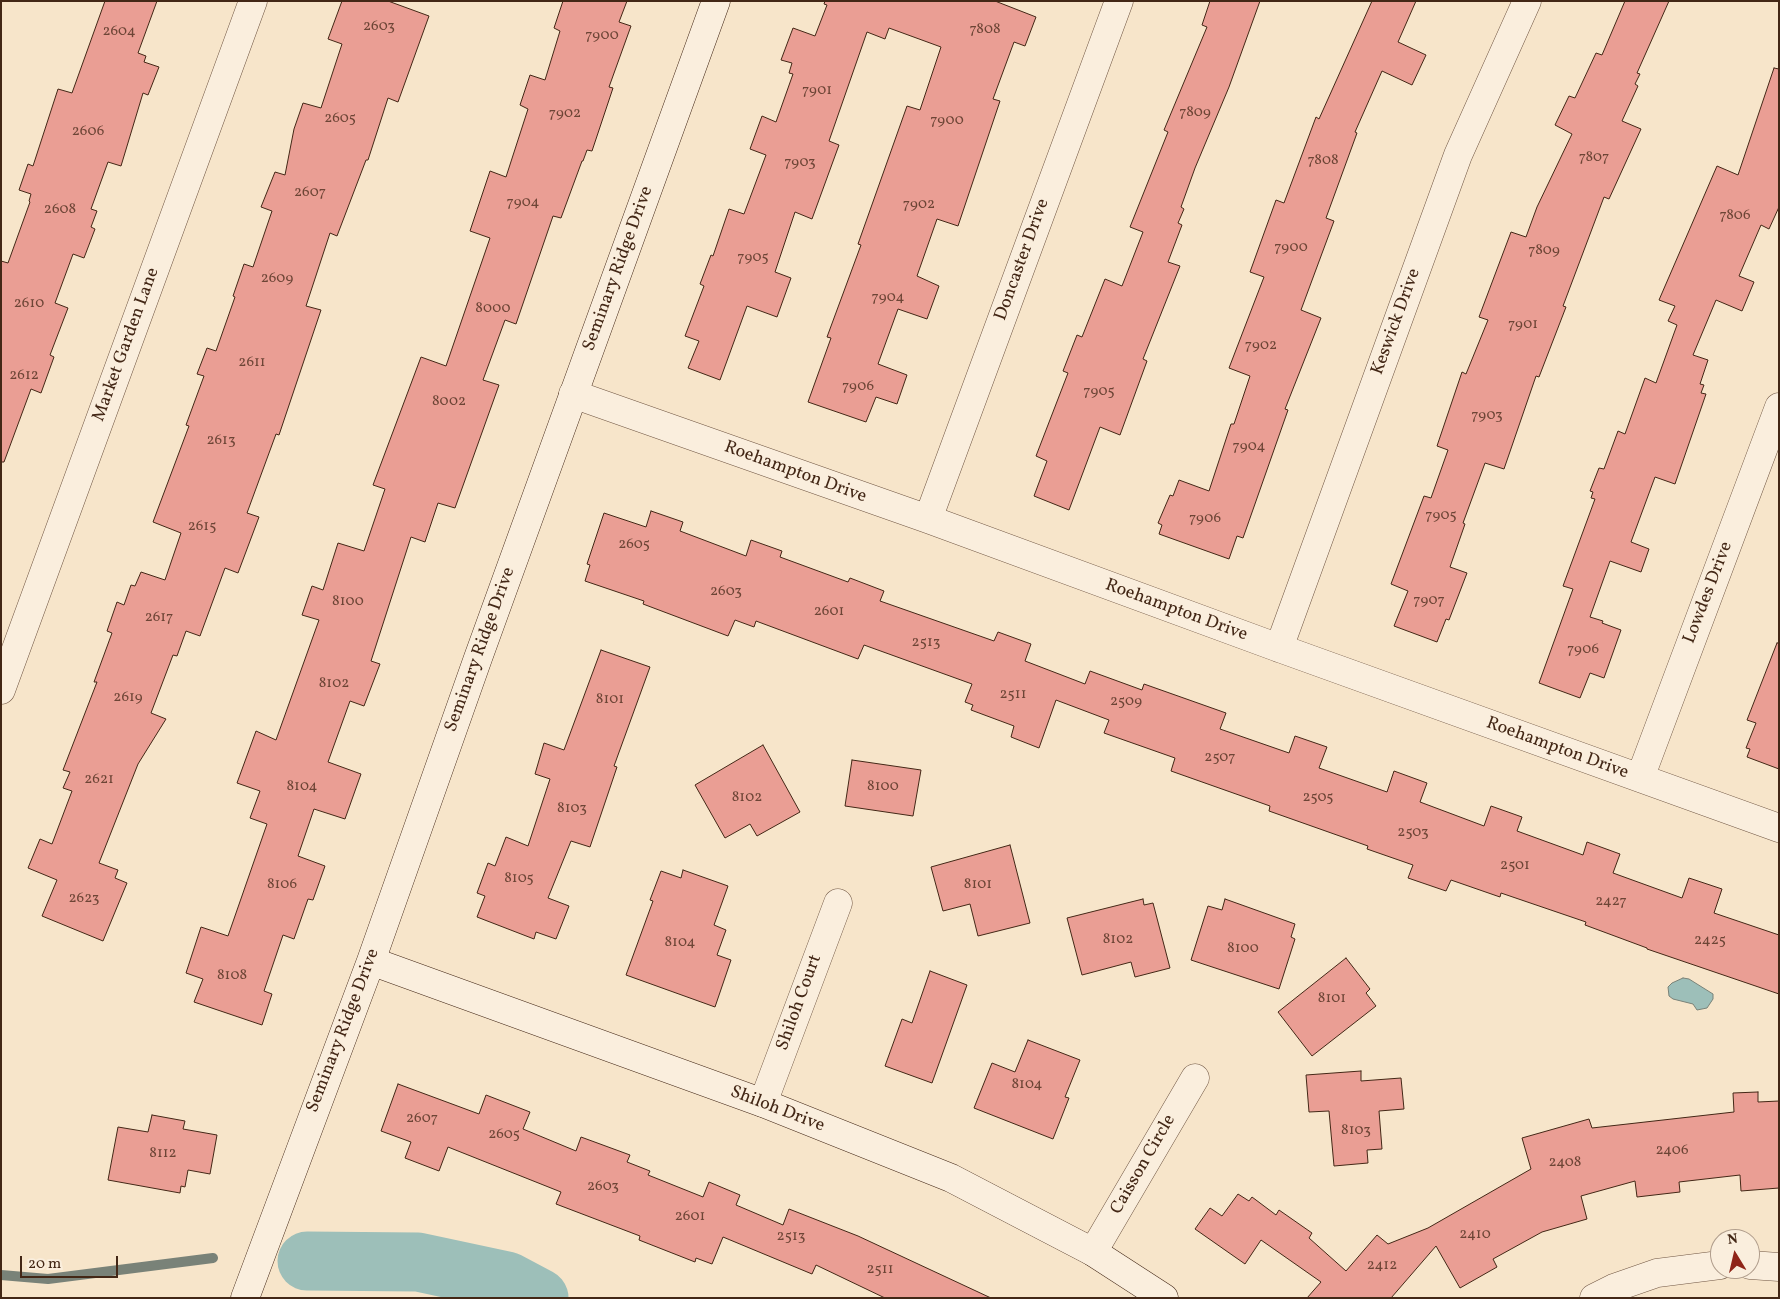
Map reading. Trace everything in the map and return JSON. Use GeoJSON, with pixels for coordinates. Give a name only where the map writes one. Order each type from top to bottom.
{"type":"FeatureCollection","features":[{"type":"Feature","properties":{"kind":"street","name":"Market Garden Lane"},"geometry":{"type":"LineString","coordinates":[[1,690],[253,1]]}},
{"type":"Feature","properties":{"kind":"street","name":"Seminary Ridge Drive"},"geometry":{"type":"LineString","coordinates":[[245,1298],[273,1218],[371,961],[573,394],[716,1]]}},
{"type":"Feature","properties":{"kind":"street","name":"Doncaster Drive"},"geometry":{"type":"LineString","coordinates":[[928,519],[1119,1]]}},
{"type":"Feature","properties":{"kind":"street","name":"Keswick Drive"},"geometry":{"type":"LineString","coordinates":[[1279,648],[1458,155],[1527,1]]}},
{"type":"Feature","properties":{"kind":"street","name":"Roehampton Drive"},"geometry":{"type":"LineString","coordinates":[[573,394],[928,519],[1779,828]]}},
{"type":"Feature","properties":{"kind":"street","name":"Lowdes Drive"},"geometry":{"type":"LineString","coordinates":[[1640,778],[1779,407]]}},
{"type":"Feature","properties":{"kind":"street","name":"Shiloh Court"},"geometry":{"type":"LineString","coordinates":[[763,1104],[838,903]]}},
{"type":"Feature","properties":{"kind":"street","name":"Shiloh Drive"},"geometry":{"type":"LineString","coordinates":[[371,961],[763,1104],[950,1178],[1093,1252],[1164,1298]]}},
{"type":"Feature","properties":{"kind":"street","name":"Caisson Circle"},"geometry":{"type":"LineString","coordinates":[[1093,1252],[1195,1078]]}},
{"type":"Feature","properties":{"kind":"street"},"geometry":{"type":"LineString","coordinates":[[1594,1298],[1614,1288],[1657,1273],[1710,1266]]}},
{"type":"Feature","properties":{"kind":"street"},"geometry":{"type":"LineString","coordinates":[[1760,1266],[1779,1267]]}},
{"type":"Feature","properties":{"kind":"water"},"geometry":{"type":"Polygon","coordinates":[[[1683,978],[1689,979],[1713,994],[1713,999],[1707,1008],[1697,1010],[1693,1004],[1673,999],[1669,996],[1668,987],[1683,978]]]}},
{"type":"Feature","properties":{"kind":"building"},"geometry":{"type":"Polygon","coordinates":[[[105,1],[157,1],[138,53],[146,56],[144,62],[159,67],[148,95],[143,93],[121,166],[108,162],[91,209],[97,211],[91,227],[95,229],[84,258],[73,254],[55,303],[68,308],[50,355],[54,357],[41,393],[31,389],[4,462],[1,462],[1,261],[8,263],[30,202],[31,194],[19,190],[28,164],[33,166],[58,89],[72,93],[105,1]]]}},
{"type":"Feature","properties":{"kind":"building"},"geometry":{"type":"Polygon","coordinates":[[[342,1],[388,1],[429,16],[398,102],[388,98],[368,160],[366,160],[337,236],[330,233],[306,306],[321,310],[279,435],[276,434],[247,513],[259,517],[238,573],[225,568],[200,636],[186,631],[177,656],[173,655],[151,713],[166,719],[138,764],[99,863],[118,870],[115,878],[127,883],[103,941],[42,916],[57,880],[28,868],[40,839],[52,844],[72,791],[63,788],[70,772],[63,770],[97,682],[94,682],[112,633],[107,631],[117,602],[124,605],[131,585],[135,586],[141,572],[165,580],[181,533],[153,522],[189,426],[186,425],[204,376],[197,374],[207,348],[216,351],[235,297],[233,296],[244,264],[253,267],[272,211],[261,207],[275,172],[285,175],[294,129],[303,103],[321,108],[342,44],[328,39],[342,1]]]}},
{"type":"Feature","properties":{"kind":"building"},"geometry":{"type":"Polygon","coordinates":[[[563,1],[627,1],[619,22],[631,26],[609,87],[613,88],[592,151],[587,150],[561,218],[553,216],[516,324],[505,320],[483,380],[499,385],[455,508],[438,503],[425,542],[411,537],[371,661],[380,664],[364,706],[350,701],[328,762],[361,774],[345,819],[314,809],[298,856],[325,866],[313,900],[308,899],[294,939],[283,935],[264,991],[272,994],[262,1025],[194,1002],[203,979],[186,973],[201,927],[228,936],[267,824],[250,818],[260,791],[237,783],[256,731],[276,740],[319,620],[302,615],[312,586],[323,590],[338,543],[364,551],[385,489],[373,485],[421,357],[446,366],[490,238],[470,231],[490,171],[506,177],[528,109],[520,105],[530,75],[545,80],[560,31],[554,28],[563,1]]]}},
{"type":"Feature","properties":{"kind":"building"},"geometry":{"type":"Polygon","coordinates":[[[825,1],[995,1],[1036,17],[1025,46],[1014,42],[993,99],[1000,101],[958,226],[937,219],[917,276],[939,286],[927,319],[898,309],[878,364],[907,375],[897,404],[876,397],[866,422],[808,402],[831,338],[827,337],[861,245],[858,244],[907,106],[920,110],[941,47],[889,28],[885,39],[867,32],[829,141],[839,145],[812,219],[795,212],[775,272],[791,278],[777,317],[747,306],[720,380],[688,368],[699,341],[685,336],[704,286],[700,284],[711,255],[713,256],[729,209],[744,214],[766,155],[750,149],[762,116],[776,122],[793,74],[789,73],[792,63],[781,60],[793,28],[815,36],[827,5],[824,4],[825,1]]]}},
{"type":"Feature","properties":{"kind":"building"},"geometry":{"type":"Polygon","coordinates":[[[1210,1],[1260,1],[1229,87],[1181,207],[1184,209],[1178,223],[1182,225],[1168,262],[1180,266],[1143,359],[1147,361],[1120,435],[1100,427],[1069,510],[1034,496],[1047,461],[1036,456],[1068,373],[1063,371],[1077,335],[1082,337],[1105,279],[1122,286],[1143,232],[1130,227],[1168,132],[1164,130],[1207,27],[1202,25],[1210,1]]]}},
{"type":"Feature","properties":{"kind":"building"},"geometry":{"type":"Polygon","coordinates":[[[1372,1],[1416,1],[1398,42],[1426,55],[1412,85],[1382,71],[1355,132],[1357,133],[1326,218],[1334,221],[1301,310],[1321,318],[1285,409],[1288,410],[1243,538],[1237,536],[1229,559],[1159,534],[1162,525],[1158,523],[1170,495],[1173,496],[1179,480],[1209,491],[1231,424],[1234,424],[1250,376],[1229,368],[1264,277],[1250,272],[1276,200],[1284,203],[1316,117],[1319,119],[1372,1]]]}},
{"type":"Feature","properties":{"kind":"building"},"geometry":{"type":"Polygon","coordinates":[[[1625,1],[1669,1],[1637,73],[1640,74],[1635,84],[1638,86],[1622,121],[1641,129],[1609,199],[1604,197],[1563,306],[1566,307],[1539,377],[1536,376],[1504,469],[1485,463],[1463,523],[1465,524],[1450,567],[1467,573],[1449,620],[1446,619],[1437,642],[1394,626],[1408,591],[1391,584],[1424,496],[1431,498],[1448,450],[1437,446],[1462,372],[1466,374],[1488,320],[1479,317],[1511,232],[1526,237],[1537,207],[1572,134],[1555,125],[1569,96],[1575,98],[1596,53],[1602,55],[1625,1]]]}},
{"type":"Feature","properties":{"kind":"building"},"geometry":{"type":"Polygon","coordinates":[[[1774,68],[1779,69],[1779,207],[1769,229],[1761,225],[1739,276],[1754,282],[1742,311],[1716,300],[1693,355],[1708,360],[1700,384],[1704,385],[1701,393],[1706,394],[1675,484],[1655,477],[1631,542],[1649,549],[1641,572],[1610,561],[1590,617],[1621,630],[1604,678],[1590,673],[1580,698],[1539,683],[1573,589],[1563,586],[1595,499],[1591,498],[1593,492],[1590,491],[1599,468],[1604,469],[1618,431],[1625,434],[1645,378],[1656,383],[1677,325],[1668,321],[1675,306],[1659,300],[1717,166],[1738,175],[1774,68]]]}},
{"type":"Feature","properties":{"kind":"building"},"geometry":{"type":"Polygon","coordinates":[[[651,511],[683,522],[680,531],[746,556],[751,540],[782,551],[780,557],[848,582],[850,578],[884,591],[880,601],[994,641],[998,632],[1031,644],[1025,661],[1085,684],[1090,671],[1142,690],[1144,684],[1226,713],[1220,729],[1289,753],[1295,736],[1327,747],[1319,768],[1387,792],[1394,771],[1427,783],[1420,802],[1484,826],[1491,806],[1522,817],[1517,831],[1583,855],[1587,842],[1620,854],[1613,873],[1682,898],[1689,878],[1722,889],[1714,913],[1779,935],[1779,994],[1647,949],[1585,925],[1586,922],[1501,893],[1500,897],[1451,880],[1446,891],[1408,878],[1413,865],[1367,849],[1368,846],[1269,811],[1270,806],[1171,771],[1175,758],[1104,733],[1109,720],[1056,700],[1039,748],[1011,737],[1014,726],[971,710],[973,705],[965,702],[972,684],[864,645],[858,659],[756,621],[754,627],[735,620],[728,636],[643,604],[644,601],[585,581],[590,565],[587,564],[604,513],[646,527],[651,511]]]}},
{"type":"Feature","properties":{"kind":"building"},"geometry":{"type":"Polygon","coordinates":[[[1777,643],[1779,643],[1779,769],[1747,757],[1750,749],[1746,748],[1756,723],[1747,720],[1777,643]]]}},
{"type":"Feature","properties":{"kind":"building"},"geometry":{"type":"Polygon","coordinates":[[[601,650],[650,667],[614,766],[617,767],[590,847],[571,841],[548,898],[569,906],[556,939],[536,932],[534,939],[477,917],[485,896],[477,893],[488,863],[495,866],[506,837],[528,846],[550,779],[535,774],[544,743],[564,750],[601,650]]]}},
{"type":"Feature","properties":{"kind":"building"},"geometry":{"type":"Polygon","coordinates":[[[763,745],[800,812],[757,836],[750,824],[725,838],[695,785],[763,745]]]}},
{"type":"Feature","properties":{"kind":"building"},"geometry":{"type":"Polygon","coordinates":[[[852,760],[921,770],[913,816],[845,806],[852,760]]]}},
{"type":"Feature","properties":{"kind":"building"},"geometry":{"type":"Polygon","coordinates":[[[1010,845],[1030,923],[978,936],[970,904],[943,911],[931,867],[1010,845]]]}},
{"type":"Feature","properties":{"kind":"building"},"geometry":{"type":"Polygon","coordinates":[[[683,870],[728,886],[714,925],[726,930],[717,955],[731,960],[715,1007],[626,975],[653,901],[650,900],[661,871],[681,878],[683,870]]]}},
{"type":"Feature","properties":{"kind":"building"},"geometry":{"type":"Polygon","coordinates":[[[1143,899],[1144,905],[1153,903],[1170,968],[1135,977],[1131,962],[1082,975],[1067,918],[1143,899]]]}},
{"type":"Feature","properties":{"kind":"building"},"geometry":{"type":"Polygon","coordinates":[[[1225,899],[1295,924],[1291,937],[1295,939],[1279,989],[1191,960],[1208,906],[1222,910],[1225,899]]]}},
{"type":"Feature","properties":{"kind":"building"},"geometry":{"type":"Polygon","coordinates":[[[1346,958],[1370,989],[1366,993],[1376,1006],[1312,1056],[1278,1012],[1346,958]]]}},
{"type":"Feature","properties":{"kind":"building"},"geometry":{"type":"Polygon","coordinates":[[[930,971],[967,985],[932,1083],[885,1066],[902,1019],[912,1023],[930,971]]]}},
{"type":"Feature","properties":{"kind":"building"},"geometry":{"type":"Polygon","coordinates":[[[1028,1040],[1080,1060],[1065,1097],[1069,1098],[1053,1139],[974,1108],[992,1063],[1015,1072],[1028,1040]]]}},
{"type":"Feature","properties":{"kind":"building"},"geometry":{"type":"Polygon","coordinates":[[[1361,1071],[1361,1081],[1401,1078],[1404,1109],[1379,1111],[1382,1149],[1367,1150],[1368,1163],[1334,1166],[1329,1111],[1309,1112],[1306,1075],[1361,1071]]]}},
{"type":"Feature","properties":{"kind":"building"},"geometry":{"type":"Polygon","coordinates":[[[398,1084],[479,1114],[486,1095],[530,1112],[523,1129],[576,1151],[581,1137],[630,1155],[627,1162],[650,1171],[648,1175],[703,1197],[709,1182],[740,1195],[736,1205],[783,1225],[789,1209],[858,1236],[991,1298],[885,1298],[816,1265],[812,1274],[723,1237],[712,1264],[696,1258],[695,1262],[639,1240],[640,1236],[556,1204],[561,1192],[448,1147],[439,1171],[405,1158],[411,1142],[381,1131],[398,1084]]]}},
{"type":"Feature","properties":{"kind":"building"},"geometry":{"type":"Polygon","coordinates":[[[1758,1092],[1758,1102],[1779,1101],[1779,1188],[1741,1191],[1740,1175],[1679,1182],[1680,1192],[1637,1197],[1635,1181],[1581,1196],[1587,1219],[1542,1232],[1493,1259],[1497,1267],[1460,1288],[1436,1246],[1391,1298],[1307,1298],[1321,1282],[1261,1240],[1245,1264],[1195,1229],[1210,1208],[1222,1216],[1238,1194],[1249,1201],[1252,1197],[1276,1215],[1279,1210],[1312,1233],[1309,1238],[1346,1271],[1377,1235],[1388,1244],[1428,1228],[1531,1169],[1522,1138],[1589,1119],[1592,1128],[1734,1112],[1733,1093],[1758,1092]]]}},
{"type":"Feature","properties":{"kind":"building"},"geometry":{"type":"Polygon","coordinates":[[[152,1115],[185,1121],[183,1129],[217,1135],[210,1174],[188,1170],[185,1187],[181,1186],[180,1193],[108,1180],[118,1127],[148,1132],[152,1115]]]}},
{"type":"Feature","properties":{"kind":"waterway"},"geometry":{"type":"LineString","coordinates":[[1,1275],[48,1279],[213,1258]]}},
{"type":"Feature","properties":{"kind":"waterway"},"geometry":{"type":"LineString","coordinates":[[307,1261],[418,1262],[507,1281],[539,1298]]}}]}
